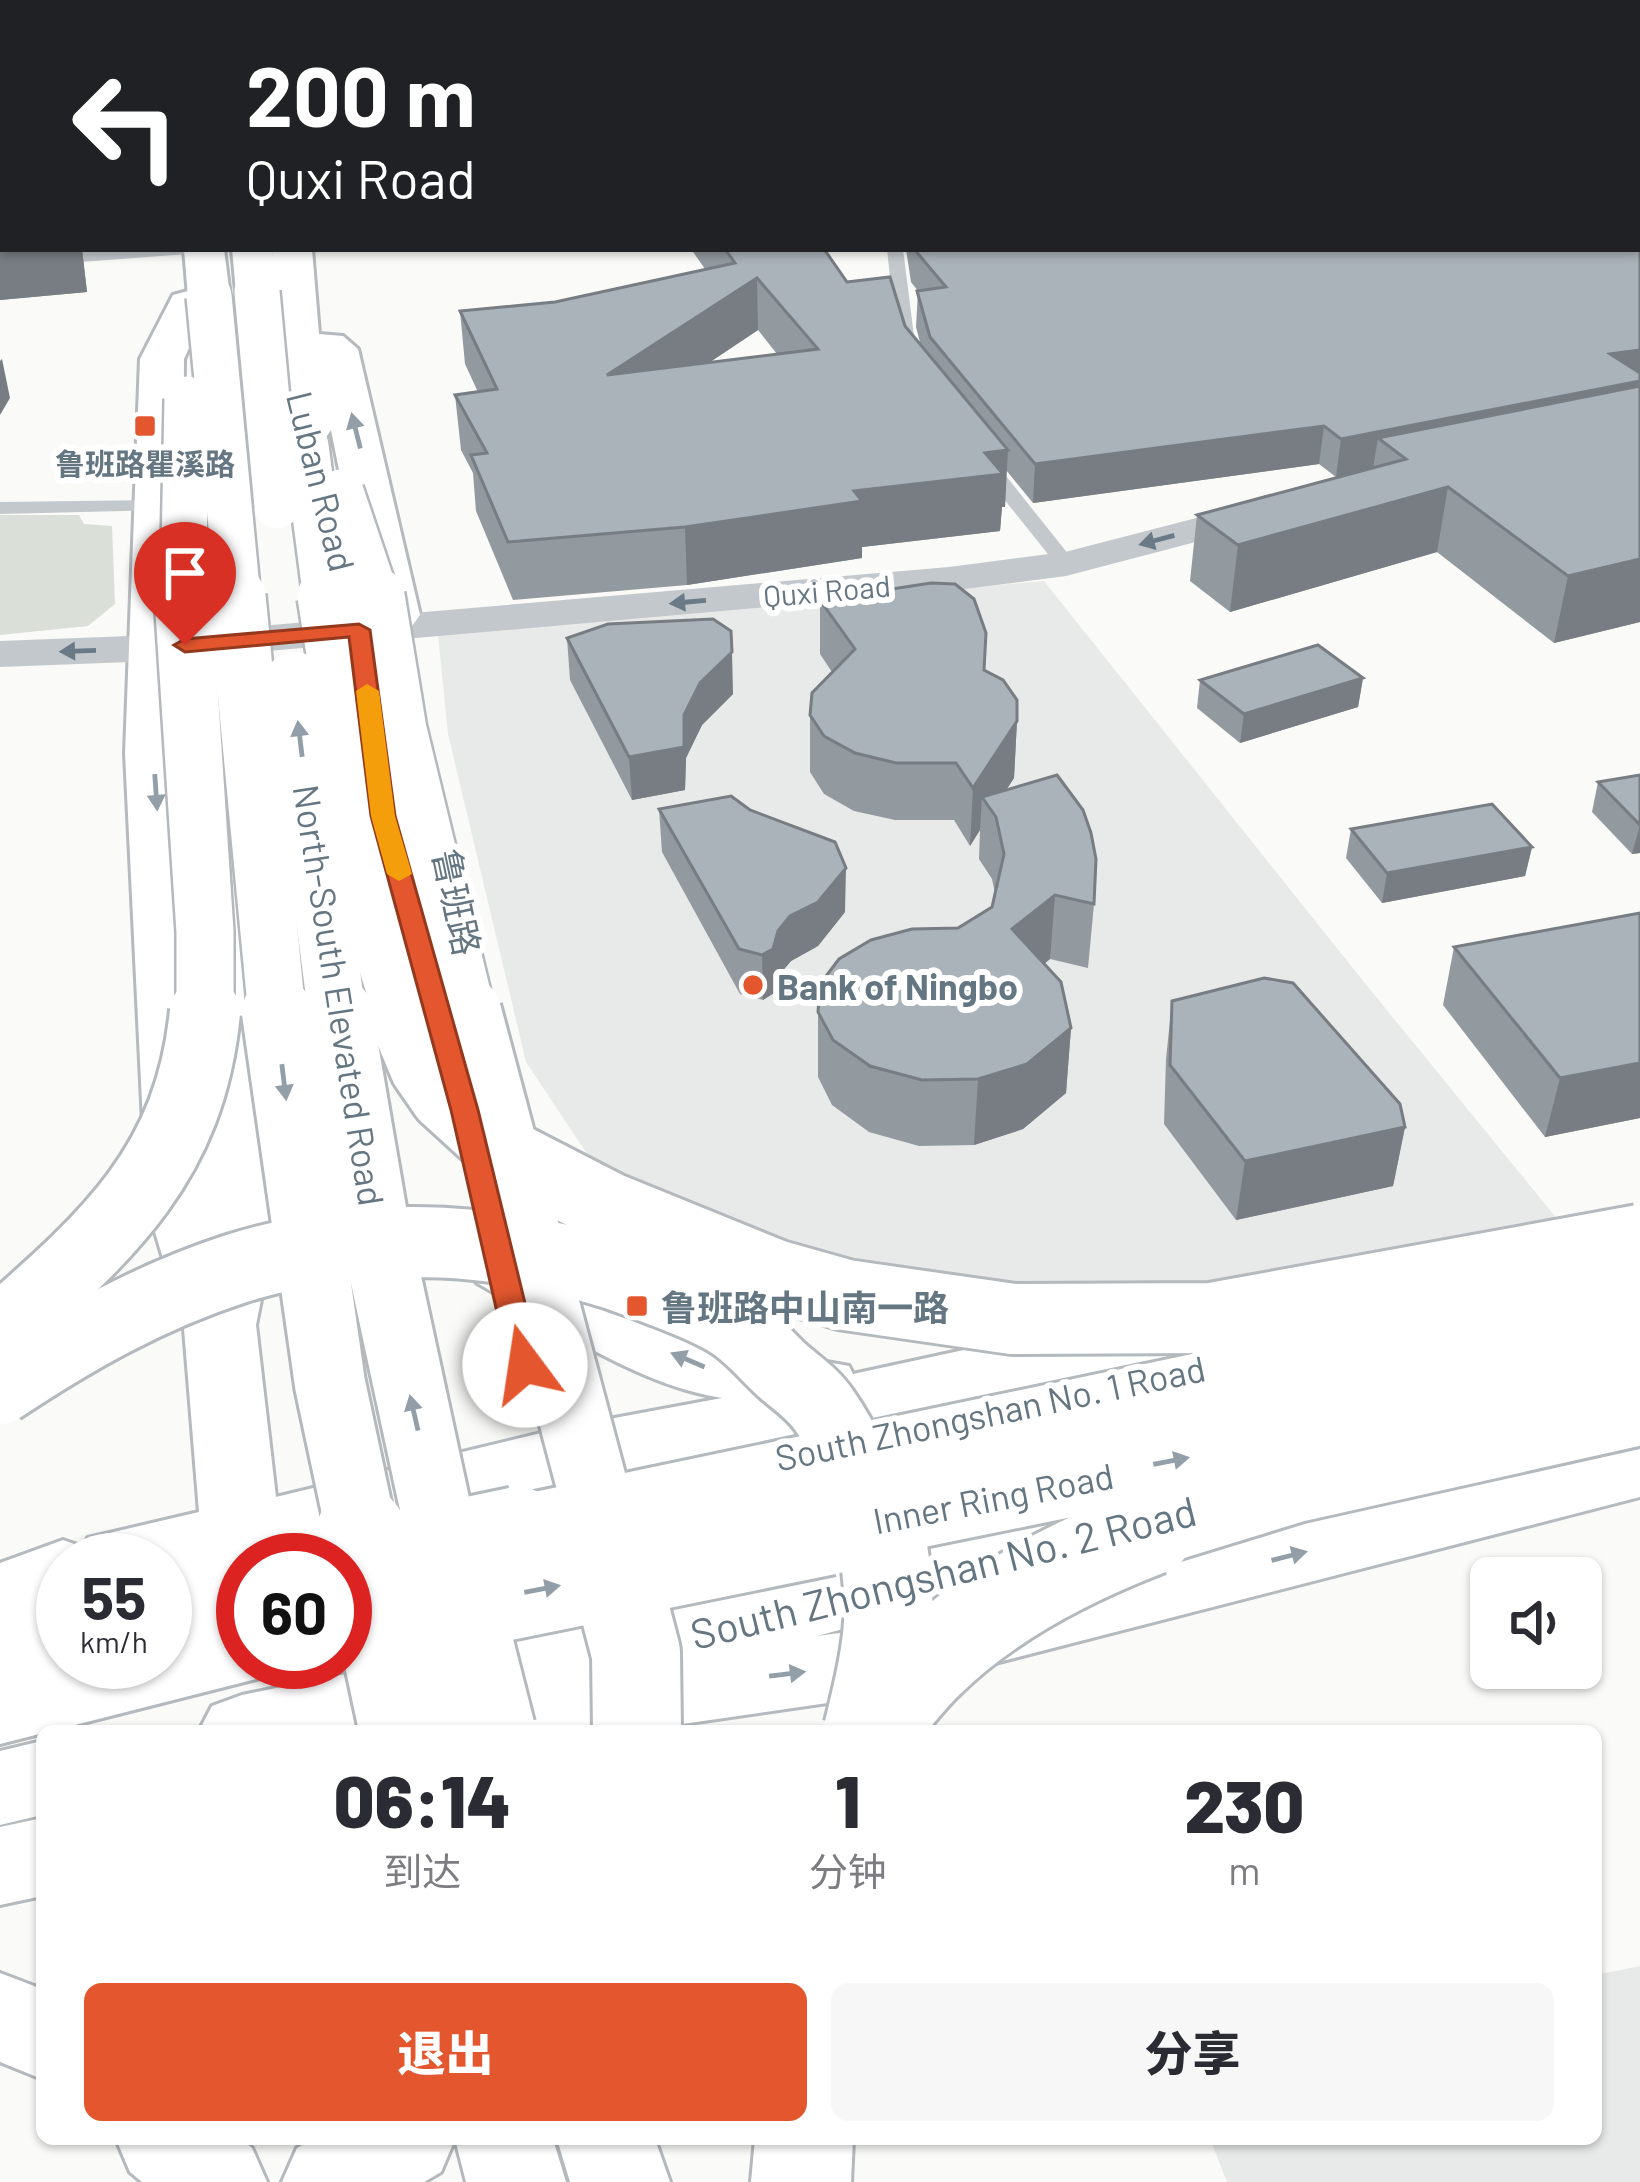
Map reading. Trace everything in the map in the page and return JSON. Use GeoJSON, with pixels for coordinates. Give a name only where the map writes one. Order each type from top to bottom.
{"type":"FeatureCollection","features":[{"type":"Feature","properties":{"kind":"main road"},"geometry":{"type":"LineString","coordinates":[[231,274],[306,446],[347,501],[381,614],[398,730],[442,920],[636,1653],[664,1698]]}},
{"type":"Feature","properties":{"kind":"main road"},"geometry":{"type":"LineString","coordinates":[[231,274],[162,359],[153,753],[182,1205],[221,1329],[239,1533]]}},
{"type":"Feature","properties":{"kind":"main road"},"geometry":{"type":"LineString","coordinates":[[221,1329],[248,1189],[214,643],[203,363],[231,274]]}},
{"type":"Feature","properties":{"kind":"main road"},"geometry":{"type":"LineString","coordinates":[[13,1360],[116,1228],[183,1118],[200,1053],[205,943],[180,508],[189,379],[231,274]]}},
{"type":"Feature","properties":{"kind":"main road","name":"Luban Road"},"geometry":{"type":"LineString","coordinates":[[231,274],[292,356],[378,629],[383,816],[458,1085],[525,1365],[589,1468],[664,1698]]}},
{"type":"Feature","properties":{"kind":"main road","name":"North-South Elevated Road"},"geometry":{"type":"LineString","coordinates":[[231,274],[284,1087],[330,1384],[403,1725]]}},
{"type":"Feature","properties":{"kind":"main road","name":"North-South Elevated Road"},"geometry":{"type":"LineString","coordinates":[[231,274],[337,1013],[403,1364],[490,1725]]}},
{"type":"Feature","properties":{"kind":"main road"},"geometry":{"type":"LineString","coordinates":[[306,446],[340,707],[381,944],[409,1035],[445,1096],[513,1158],[616,1269]]}},
{"type":"Feature","properties":{"kind":"main road"},"geometry":{"type":"LineString","coordinates":[[458,1085],[481,1119],[559,1172],[778,1262],[929,1316],[1080,1336],[1184,1328]]}},
{"type":"Feature","properties":{"kind":"main road"},"geometry":{"type":"LineString","coordinates":[[513,1158],[610,1208],[775,1274],[845,1295],[1012,1319]]}},
{"type":"Feature","properties":{"kind":"main road","name":"South Zhongshan No. 1 Road"},"geometry":{"type":"LineString","coordinates":[[372,1559],[589,1468],[886,1395],[1640,1224]]}},
{"type":"Feature","properties":{"kind":"main road"},"geometry":{"type":"LineString","coordinates":[[13,1360],[215,1273],[334,1246],[408,1240],[492,1243],[616,1269],[732,1324],[823,1408],[879,1517],[891,1618],[870,1725]]}},
{"type":"Feature","properties":{"kind":"main road"},"geometry":{"type":"LineString","coordinates":[[732,1324],[1212,1318],[1640,1240]]}},
{"type":"Feature","properties":{"kind":"main road"},"geometry":{"type":"LineString","coordinates":[[499,1263],[620,1331],[709,1369],[886,1395]]}},
{"type":"Feature","properties":{"kind":"main road","name":"South Zhongshan No. 1 Road"},"geometry":{"type":"LineString","coordinates":[[589,1468],[753,1463],[1640,1273]]}},
{"type":"Feature","properties":{"kind":"main road","name":"Inner Ring Road"},"geometry":{"type":"LineString","coordinates":[[372,1564],[1640,1296]]}},
{"type":"Feature","properties":{"kind":"main road","name":"Inner Ring Road"},"geometry":{"type":"LineString","coordinates":[[372,1566],[1221,1451],[1640,1358]]}},
{"type":"Feature","properties":{"kind":"main road","name":"South Zhongshan No. 2 Road"},"geometry":{"type":"LineString","coordinates":[[511,1725],[664,1698],[1640,1392]]}},
{"type":"Feature","properties":{"kind":"main road"},"geometry":{"type":"LineString","coordinates":[[874,1725],[941,1651],[988,1616],[1160,1523],[1286,1487],[1640,1410]]}},
{"type":"Feature","properties":{"kind":"main road"},"geometry":{"type":"LineString","coordinates":[[233,1444],[314,1533]]}},
{"type":"Feature","properties":{"kind":"main road"},"geometry":{"type":"LineString","coordinates":[[372,1581],[485,1636],[578,1660],[664,1698],[855,1665],[1640,1468]]}},
{"type":"Feature","properties":{"kind":"main road"},"geometry":{"type":"LineString","coordinates":[[0,1584],[36,1577]]}},
{"type":"Feature","properties":{"kind":"main road"},"geometry":{"type":"LineString","coordinates":[[0,1597],[36,1583]]}},
{"type":"Feature","properties":{"kind":"main road"},"geometry":{"type":"LineString","coordinates":[[0,1650],[36,1642]]}},
{"type":"Feature","properties":{"kind":"main road"},"geometry":{"type":"LineString","coordinates":[[0,1709],[252,1700],[578,1660]]}},
{"type":"Feature","properties":{"kind":"main road"},"geometry":{"type":"LineString","coordinates":[[0,1788],[36,1779]]}},
{"type":"Feature","properties":{"kind":"main road"},"geometry":{"type":"LineString","coordinates":[[0,1867],[36,1858]]}},
{"type":"Feature","properties":{"kind":"main road"},"geometry":{"type":"LineString","coordinates":[[172,2145],[217,2182]]}},
{"type":"Feature","properties":{"kind":"main road"},"geometry":{"type":"LineString","coordinates":[[308,2145],[316,2182]]}},
{"type":"Feature","properties":{"kind":"main road"},"geometry":{"type":"LineString","coordinates":[[332,2182],[396,2145]]}},
{"type":"Feature","properties":{"kind":"main road"},"geometry":{"type":"LineString","coordinates":[[506,2145],[516,2182]]}},
{"type":"Feature","properties":{"kind":"main road"},"geometry":{"type":"LineString","coordinates":[[608,2145],[620,2182]]}},
{"type":"Feature","properties":{"kind":"main road"},"geometry":{"type":"LineString","coordinates":[[801,2182],[804,2145]]}},
{"type":"Feature","properties":{"kind":"main road"},"geometry":{"type":"LineString","coordinates":[[834,2145],[848,2182]]}},
{"type":"Feature","properties":{"kind":"street","name":"Quxi Road"},"geometry":{"type":"LineString","coordinates":[[0,654],[156,648],[949,579],[1066,564],[1305,501]]}},
{"type":"Feature","properties":{"kind":"lane"},"geometry":{"type":"LineString","coordinates":[[895,252],[909,355]]}},
{"type":"Feature","properties":{"kind":"lane"},"geometry":{"type":"LineString","coordinates":[[0,263],[231,274]]}},
{"type":"Feature","properties":{"kind":"lane"},"geometry":{"type":"LineString","coordinates":[[974,449],[1066,564]]}},
{"type":"Feature","properties":{"kind":"lane"},"geometry":{"type":"LineString","coordinates":[[0,508],[158,506]]}},
{"type":"Feature","properties":{"kind":"shaded area"},"geometry":{"type":"Polygon","coordinates":[[[0,515],[79,515],[84,524],[112,526],[115,604],[88,626],[0,635],[0,515]]]}},
{"type":"Feature","properties":{"kind":"shaded area"},"geometry":{"type":"Polygon","coordinates":[[[1044,581],[1558,1220],[1205,1298],[1026,1297],[832,1267],[603,1178],[526,1062],[448,734],[438,635],[1044,581]]]}},
{"type":"Feature","properties":{"kind":"shaded area"},"geometry":{"type":"Polygon","coordinates":[[[1640,1966],[1640,2182],[1227,2182],[1212,2145],[1602,2145],[1602,1974],[1640,1966]]]}},
{"type":"Feature","properties":{"kind":"building"},"geometry":{"type":"Polygon","coordinates":[[[727,252],[826,252],[847,282],[890,277],[905,326],[1008,450],[985,453],[1003,474],[854,491],[862,501],[685,527],[508,542],[471,455],[487,453],[455,395],[497,389],[460,311],[555,302],[735,263],[727,252]],[[757,278],[607,375],[818,349],[757,278]]]}},
{"type":"Feature","properties":{"kind":"building"},"geometry":{"type":"Polygon","coordinates":[[[917,252],[1640,252],[1640,350],[1610,354],[1640,373],[1640,381],[1341,439],[1324,426],[1035,464],[930,337],[917,291],[946,287],[917,252]]]}},
{"type":"Feature","properties":{"kind":"building"},"geometry":{"type":"Polygon","coordinates":[[[1640,386],[1640,559],[1568,576],[1448,487],[1238,545],[1197,515],[1406,459],[1378,438],[1640,386]]]}},
{"type":"Feature","properties":{"kind":"building"},"geometry":{"type":"Polygon","coordinates":[[[931,583],[955,584],[974,599],[986,633],[984,670],[1003,680],[1017,700],[1017,721],[973,788],[956,763],[896,763],[855,753],[824,736],[810,715],[812,693],[855,649],[820,600],[931,583]]]}},
{"type":"Feature","properties":{"kind":"building"},"geometry":{"type":"Polygon","coordinates":[[[713,619],[731,631],[732,652],[700,683],[684,715],[684,747],[629,757],[567,638],[608,624],[713,619]]]}},
{"type":"Feature","properties":{"kind":"building"},"geometry":{"type":"Polygon","coordinates":[[[1318,645],[1363,678],[1244,714],[1200,680],[1318,645]]]}},
{"type":"Feature","properties":{"kind":"building"},"geometry":{"type":"Polygon","coordinates":[[[1057,775],[1083,810],[1091,833],[1096,859],[1094,904],[1055,895],[1012,929],[1061,982],[1071,1028],[1027,1064],[978,1079],[922,1080],[870,1066],[833,1040],[818,1012],[820,984],[839,959],[871,940],[912,929],[958,928],[992,907],[1004,854],[996,817],[982,797],[1057,775]]]}},
{"type":"Feature","properties":{"kind":"building"},"geometry":{"type":"Polygon","coordinates":[[[1640,775],[1640,825],[1598,782],[1640,775]]]}},
{"type":"Feature","properties":{"kind":"building"},"geometry":{"type":"Polygon","coordinates":[[[731,796],[750,810],[835,842],[846,868],[818,902],[790,916],[778,931],[773,949],[762,955],[739,949],[659,809],[731,796]]]}},
{"type":"Feature","properties":{"kind":"building"},"geometry":{"type":"Polygon","coordinates":[[[1492,804],[1532,847],[1387,873],[1351,829],[1492,804]]]}},
{"type":"Feature","properties":{"kind":"building"},"geometry":{"type":"Polygon","coordinates":[[[1640,913],[1640,1063],[1560,1078],[1454,947],[1640,913]]]}},
{"type":"Feature","properties":{"kind":"building"},"geometry":{"type":"Polygon","coordinates":[[[1264,978],[1293,983],[1400,1104],[1405,1127],[1245,1161],[1170,1065],[1172,1001],[1264,978]]]}},
{"type":"Feature","properties":{"kind":"slow traffic"},"geometry":{"type":"LineString","coordinates":[[367,691],[383,816],[399,874]]}},
{"type":"Feature","properties":{"kind":"place","name":"鲁班路瞿溪路"},"geometry":{"type":"Point","coordinates":[145,426]}},
{"type":"Feature","properties":{"kind":"place","name":"Bank of Ningbo"},"geometry":{"type":"Point","coordinates":[753,985]}},
{"type":"Feature","properties":{"kind":"place","name":"鲁班路中山南一路"},"geometry":{"type":"Point","coordinates":[637,1306]}},
{"type":"Feature","properties":{"kind":"route"},"geometry":{"type":"LineString","coordinates":[[185,645],[359,630],[383,816],[465,1110],[486,1215],[525,1365]]}}]}
